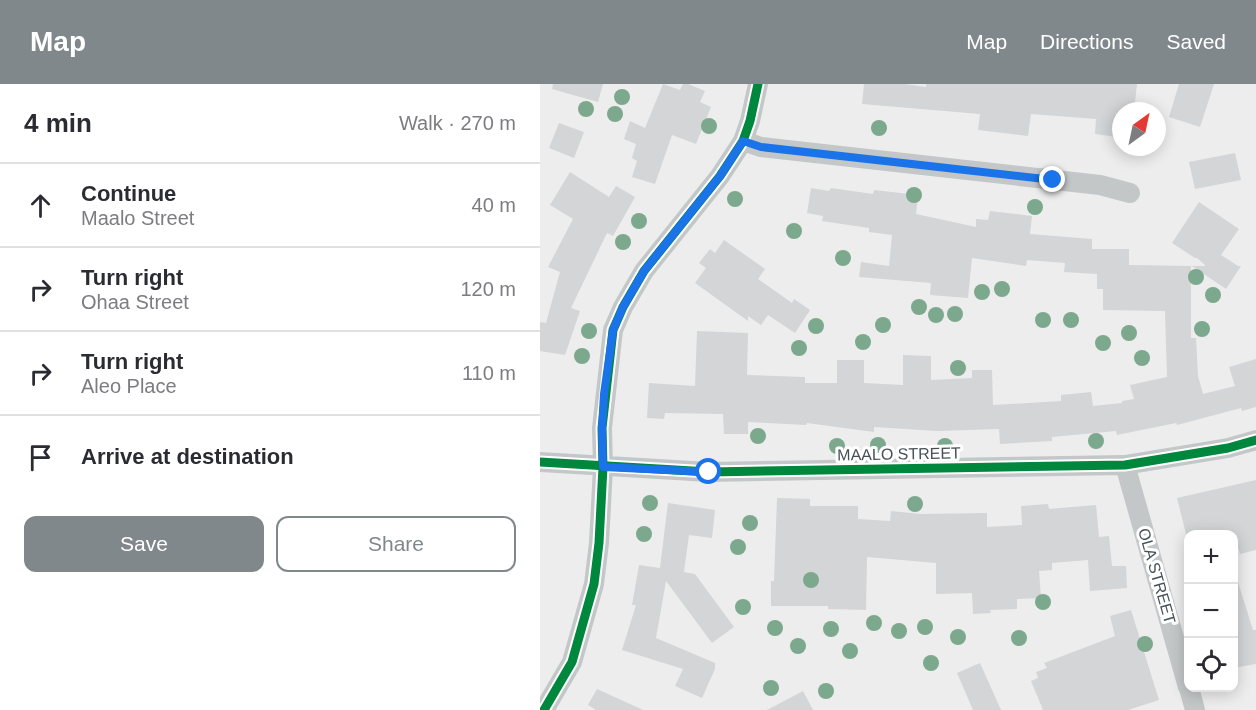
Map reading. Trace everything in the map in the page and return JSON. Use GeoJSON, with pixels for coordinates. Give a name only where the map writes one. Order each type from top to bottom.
{"type":"FeatureCollection","features":[{"type":"Feature","properties":{"kind":"street"},"geometry":{"type":"LineString","coordinates":[[544,710],[572,662],[594,584],[599,543],[603,467],[604,394],[613,330],[623,307],[644,271],[720,176],[743,141],[758,84]]}},
{"type":"Feature","properties":{"kind":"street"},"geometry":{"type":"LineString","coordinates":[[743,141],[761,147],[1100,185],[1130,192]]}},
{"type":"Feature","properties":{"kind":"street","name":"MAALO STREET"},"geometry":{"type":"LineString","coordinates":[[540,462],[709,472],[1125,465],[1228,448],[1256,440]]}},
{"type":"Feature","properties":{"kind":"street","name":"OLA STREET"},"geometry":{"type":"LineString","coordinates":[[1125,465],[1184,670]]}},
{"type":"Feature","properties":{"kind":"street","name":"OLA STREET"},"geometry":{"type":"LineString","coordinates":[[1190,692],[1195,710]]}},
{"type":"Feature","properties":{"kind":"building"},"geometry":{"type":"Polygon","coordinates":[[[553,84],[603,84],[598,102],[552,89],[553,84]]]}},
{"type":"Feature","properties":{"kind":"building"},"geometry":{"type":"Polygon","coordinates":[[[663,84],[680,90],[683,84],[688,84],[705,91],[700,102],[711,107],[696,144],[672,135],[655,184],[632,177],[637,161],[632,158],[636,144],[624,139],[630,121],[645,128],[663,84]]]}},
{"type":"Feature","properties":{"kind":"building"},"geometry":{"type":"Polygon","coordinates":[[[864,84],[904,84],[926,87],[926,84],[1137,84],[1135,102],[1112,102],[1112,136],[1095,134],[1096,119],[1031,114],[1028,136],[978,130],[980,114],[862,104],[864,84]]]}},
{"type":"Feature","properties":{"kind":"building"},"geometry":{"type":"Polygon","coordinates":[[[1179,84],[1214,84],[1200,127],[1169,117],[1179,84]]]}},
{"type":"Feature","properties":{"kind":"building"},"geometry":{"type":"Polygon","coordinates":[[[559,123],[584,132],[574,158],[549,148],[559,123]]]}},
{"type":"Feature","properties":{"kind":"building"},"geometry":{"type":"Polygon","coordinates":[[[1235,153],[1241,180],[1195,189],[1189,162],[1235,153]]]}},
{"type":"Feature","properties":{"kind":"building"},"geometry":{"type":"Polygon","coordinates":[[[570,172],[609,197],[616,186],[635,197],[613,236],[607,233],[571,308],[580,311],[565,355],[540,351],[540,322],[546,323],[560,272],[548,267],[573,219],[550,205],[570,172]]]}},
{"type":"Feature","properties":{"kind":"building"},"geometry":{"type":"Polygon","coordinates":[[[811,188],[829,191],[831,188],[873,194],[874,190],[918,195],[916,214],[976,227],[976,219],[988,220],[990,211],[1032,216],[1030,234],[1092,239],[1092,249],[1129,249],[1129,265],[1191,266],[1191,338],[1196,338],[1198,376],[1203,394],[1235,386],[1229,367],[1256,359],[1256,407],[1242,411],[1241,408],[1177,425],[1176,423],[1117,435],[1116,431],[1052,437],[1052,441],[1000,444],[999,429],[937,431],[874,427],[874,432],[807,423],[806,425],[748,422],[748,434],[724,434],[723,414],[665,413],[664,419],[647,418],[649,383],[695,386],[697,331],[748,333],[747,375],[805,377],[805,383],[837,383],[837,360],[864,360],[864,383],[903,385],[903,355],[931,356],[931,380],[972,378],[972,370],[992,370],[993,405],[1061,401],[1061,395],[1091,392],[1093,406],[1122,403],[1122,401],[1134,399],[1130,385],[1167,377],[1165,311],[1103,310],[1103,289],[1097,289],[1097,274],[1064,272],[1065,263],[1027,260],[1026,266],[972,258],[968,298],[930,295],[931,283],[859,277],[861,262],[889,266],[892,235],[869,232],[869,228],[822,221],[823,216],[807,213],[811,188]]]}},
{"type":"Feature","properties":{"kind":"building"},"geometry":{"type":"Polygon","coordinates":[[[1199,202],[1239,229],[1221,255],[1241,266],[1226,289],[1192,266],[1206,266],[1197,258],[1172,243],[1199,202]]]}},
{"type":"Feature","properties":{"kind":"building"},"geometry":{"type":"Polygon","coordinates":[[[724,240],[765,269],[758,279],[792,303],[794,299],[810,310],[795,333],[768,315],[761,325],[748,316],[748,321],[695,283],[706,268],[699,263],[710,249],[715,253],[724,240]]]}},
{"type":"Feature","properties":{"kind":"building"},"geometry":{"type":"Polygon","coordinates":[[[1256,480],[1256,550],[1240,554],[1238,530],[1185,530],[1177,498],[1256,480]]]}},
{"type":"Feature","properties":{"kind":"building"},"geometry":{"type":"Polygon","coordinates":[[[777,498],[810,499],[810,506],[858,506],[858,519],[890,521],[891,511],[921,514],[987,513],[987,527],[1022,525],[1021,506],[1048,504],[1049,509],[1096,505],[1099,537],[1109,536],[1112,566],[1126,566],[1127,588],[1090,591],[1088,560],[1052,563],[1052,570],[1039,571],[1041,598],[1017,599],[1017,609],[990,610],[991,613],[973,614],[972,593],[936,594],[936,563],[867,557],[866,610],[828,609],[828,606],[771,606],[777,498]]]}},
{"type":"Feature","properties":{"kind":"building"},"geometry":{"type":"Polygon","coordinates":[[[668,503],[715,510],[712,538],[689,535],[684,572],[695,574],[734,627],[712,643],[666,581],[656,638],[715,663],[715,669],[702,698],[675,686],[683,669],[622,650],[636,605],[632,605],[639,565],[660,568],[668,503]]]}},
{"type":"Feature","properties":{"kind":"building"},"geometry":{"type":"Polygon","coordinates":[[[1238,582],[1253,630],[1256,630],[1256,664],[1238,667],[1238,582]]]}},
{"type":"Feature","properties":{"kind":"building"},"geometry":{"type":"Polygon","coordinates":[[[1131,610],[1159,700],[1128,710],[1043,710],[1031,681],[1038,678],[1036,672],[1047,668],[1044,663],[1115,636],[1110,616],[1131,610]]]}},
{"type":"Feature","properties":{"kind":"building"},"geometry":{"type":"Polygon","coordinates":[[[980,663],[1001,710],[973,710],[957,673],[980,663]]]}},
{"type":"Feature","properties":{"kind":"building"},"geometry":{"type":"Polygon","coordinates":[[[597,689],[643,710],[596,710],[588,705],[597,689]]]}},
{"type":"Feature","properties":{"kind":"building"},"geometry":{"type":"Polygon","coordinates":[[[803,691],[813,710],[767,710],[803,691]]]}},
{"type":"Feature","properties":{"kind":"cycle path"},"geometry":{"type":"LineString","coordinates":[[544,710],[572,662],[594,584],[599,543],[603,467],[602,428],[613,330],[623,307],[644,271],[720,176],[743,141],[758,84]]}},
{"type":"Feature","properties":{"kind":"cycle path"},"geometry":{"type":"LineString","coordinates":[[540,462],[709,472],[1125,465],[1228,448],[1256,440]]}},
{"type":"Feature","properties":{"kind":"route"},"geometry":{"type":"LineString","coordinates":[[709,472],[603,467],[604,394],[613,330],[623,307],[644,271],[720,176],[743,141],[761,147],[1053,180]]}}]}
